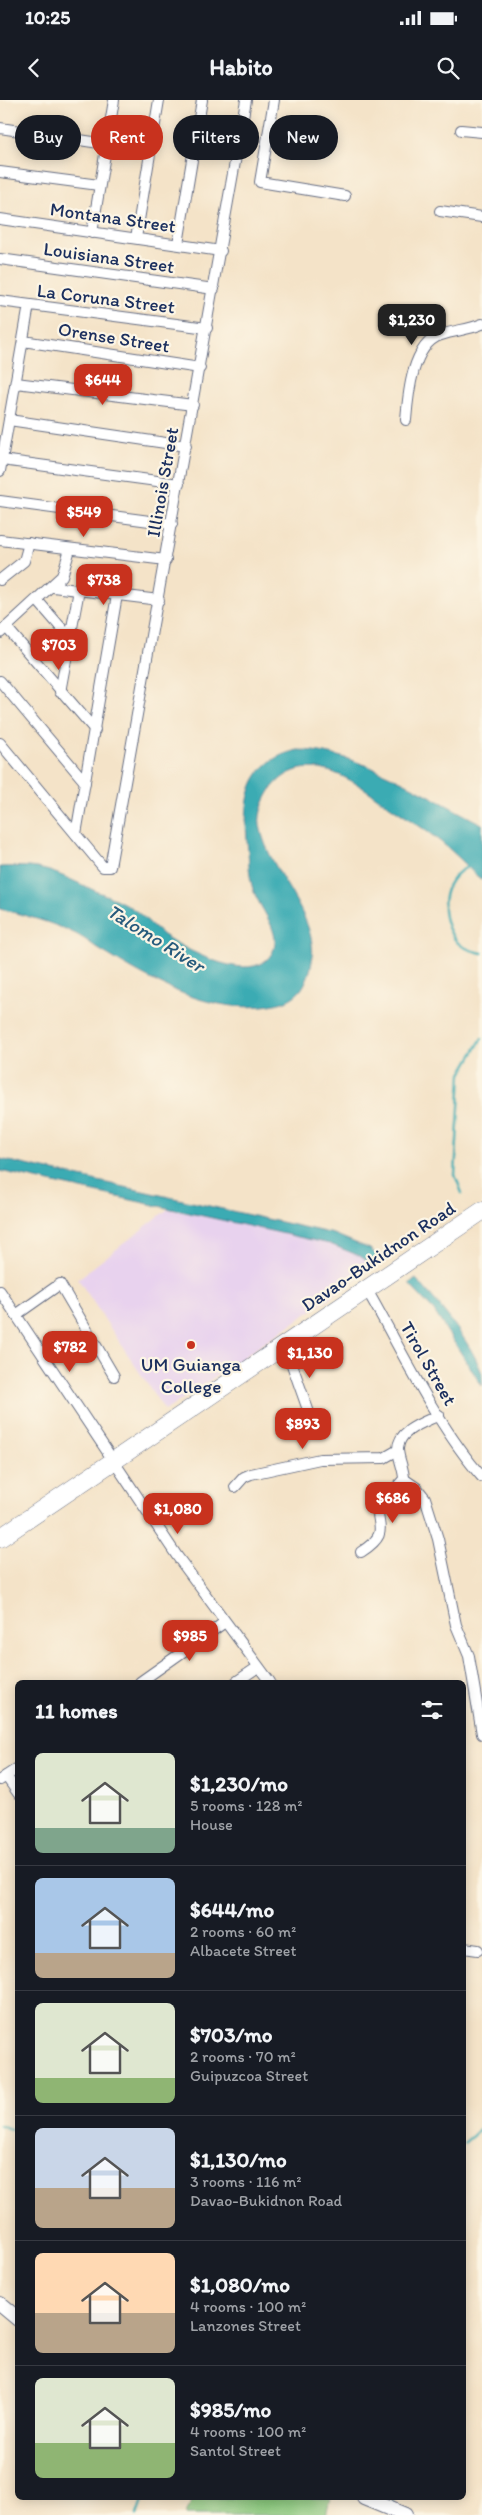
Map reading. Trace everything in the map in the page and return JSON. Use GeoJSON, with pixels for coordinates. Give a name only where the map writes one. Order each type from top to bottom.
{"type":"FeatureCollection","features":[{"type":"Feature","properties":{"kind":"highway","name":"Davao-Bukidnon Road"},"geometry":{"type":"LineString","coordinates":[[0,1538],[482,1211]]}},
{"type":"Feature","properties":{"kind":"street"},"geometry":{"type":"LineString","coordinates":[[110,115],[112,100]]}},
{"type":"Feature","properties":{"kind":"street"},"geometry":{"type":"LineString","coordinates":[[136,238],[160,100]]}},
{"type":"Feature","properties":{"kind":"street"},"geometry":{"type":"LineString","coordinates":[[178,244],[202,100]]}},
{"type":"Feature","properties":{"kind":"street","name":"Illinois Street"},"geometry":{"type":"LineString","coordinates":[[76,834],[103,867],[108,868],[111,864],[159,600],[246,100]]}},
{"type":"Feature","properties":{"kind":"street"},"geometry":{"type":"LineString","coordinates":[[274,100],[260,182],[345,196]]}},
{"type":"Feature","properties":{"kind":"street"},"geometry":{"type":"LineString","coordinates":[[0,128],[91,142]]}},
{"type":"Feature","properties":{"kind":"street"},"geometry":{"type":"LineString","coordinates":[[461,130],[482,132]]}},
{"type":"Feature","properties":{"kind":"street"},"geometry":{"type":"LineString","coordinates":[[92,233],[103,160]]}},
{"type":"Feature","properties":{"kind":"street"},"geometry":{"type":"LineString","coordinates":[[0,172],[99,185]]}},
{"type":"Feature","properties":{"kind":"street"},"geometry":{"type":"LineString","coordinates":[[440,211],[482,216]]}},
{"type":"Feature","properties":{"kind":"street","name":"Montana Street"},"geometry":{"type":"LineString","coordinates":[[0,219],[178,244],[221,252]]}},
{"type":"Feature","properties":{"kind":"street","name":"Louisiana Street"},"geometry":{"type":"LineString","coordinates":[[0,260],[214,289]]}},
{"type":"Feature","properties":{"kind":"street","name":"La Coruna Street"},"geometry":{"type":"LineString","coordinates":[[0,301],[207,328]]}},
{"type":"Feature","properties":{"kind":"street"},"geometry":{"type":"LineString","coordinates":[[29,306],[1,466],[179,484]]}},
{"type":"Feature","properties":{"kind":"street"},"geometry":{"type":"LineString","coordinates":[[406,420],[412,375],[426,346],[439,335],[462,331],[482,324]]}},
{"type":"Feature","properties":{"kind":"street","name":"Orense Street"},"geometry":{"type":"LineString","coordinates":[[23,341],[200,368]]}},
{"type":"Feature","properties":{"kind":"street"},"geometry":{"type":"LineString","coordinates":[[16,382],[193,406]]}},
{"type":"Feature","properties":{"kind":"street"},"geometry":{"type":"LineString","coordinates":[[9,420],[186,446]]}},
{"type":"Feature","properties":{"kind":"street"},"geometry":{"type":"LineString","coordinates":[[0,501],[172,524]]}},
{"type":"Feature","properties":{"kind":"street"},"geometry":{"type":"LineString","coordinates":[[0,540],[166,560]]}},
{"type":"Feature","properties":{"kind":"street"},"geometry":{"type":"LineString","coordinates":[[0,580],[24,560],[29,543]]}},
{"type":"Feature","properties":{"kind":"street"},"geometry":{"type":"LineString","coordinates":[[70,549],[66,568],[53,587],[3,630],[95,730]]}},
{"type":"Feature","properties":{"kind":"street"},"geometry":{"type":"LineString","coordinates":[[53,587],[159,600]]}},
{"type":"Feature","properties":{"kind":"street"},"geometry":{"type":"LineString","coordinates":[[60,692],[79,590]]}},
{"type":"Feature","properties":{"kind":"street"},"geometry":{"type":"LineString","coordinates":[[76,834],[117,595]]}},
{"type":"Feature","properties":{"kind":"street"},"geometry":{"type":"LineString","coordinates":[[37,600],[70,638]]}},
{"type":"Feature","properties":{"kind":"street"},"geometry":{"type":"LineString","coordinates":[[0,681],[85,782]]}},
{"type":"Feature","properties":{"kind":"street"},"geometry":{"type":"LineString","coordinates":[[0,744],[76,834]]}},
{"type":"Feature","properties":{"kind":"street"},"geometry":{"type":"LineString","coordinates":[[16,1315],[60,1284],[114,1376]]}},
{"type":"Feature","properties":{"kind":"street","name":"Tirol Street"},"geometry":{"type":"LineString","coordinates":[[367,1290],[439,1415],[465,1456],[482,1477]]}},
{"type":"Feature","properties":{"kind":"street"},"geometry":{"type":"LineString","coordinates":[[2,1298],[16,1315],[177,1556],[268,1680]]}},
{"type":"Feature","properties":{"kind":"street"},"geometry":{"type":"LineString","coordinates":[[285,1345],[312,1421]]}},
{"type":"Feature","properties":{"kind":"street"},"geometry":{"type":"LineString","coordinates":[[361,1552],[377,1540],[380,1535],[380,1498],[397,1487],[404,1479],[403,1465],[398,1450],[399,1442],[407,1432],[439,1415]]}},
{"type":"Feature","properties":{"kind":"street"},"geometry":{"type":"LineString","coordinates":[[235,1487],[244,1477],[251,1474],[320,1459],[384,1458],[398,1450]]}},
{"type":"Feature","properties":{"kind":"street"},"geometry":{"type":"LineString","coordinates":[[404,1479],[417,1488],[425,1498],[438,1540],[456,1625],[469,1656],[482,1734]]}},
{"type":"Feature","properties":{"kind":"street"},"geometry":{"type":"LineString","coordinates":[[143,1680],[225,1622]]}},
{"type":"Feature","properties":{"kind":"street"},"geometry":{"type":"LineString","coordinates":[[239,1680],[258,1667]]}},
{"type":"Feature","properties":{"kind":"street"},"geometry":{"type":"LineString","coordinates":[[15,1770],[3,1778],[15,1790]]}},
{"type":"Feature","properties":{"kind":"street"},"geometry":{"type":"LineString","coordinates":[[466,1948],[478,1950]]}},
{"type":"Feature","properties":{"kind":"street"},"geometry":{"type":"LineString","coordinates":[[0,2304],[15,2316]]}},
{"type":"Feature","properties":{"kind":"street"},"geometry":{"type":"LineString","coordinates":[[369,2500],[405,2515]]}},
{"type":"Feature","properties":{"kind":"shaded area","name":"UM Guianga College"},"geometry":{"type":"Polygon","coordinates":[[[168,1209],[330,1244],[360,1256],[375,1267],[165,1411],[78,1279],[168,1209]]]}},
{"type":"Feature","properties":{"kind":"green space"},"geometry":{"type":"Polygon","coordinates":[[[192,2500],[330,2500],[326,2515],[186,2515],[192,2500]]]}},
{"type":"Feature","properties":{"kind":"water","name":"Talomo River"},"geometry":{"type":"Polygon","coordinates":[[[298,750],[321,752],[368,766],[482,824],[482,880],[450,850],[420,826],[366,790],[339,775],[311,768],[297,770],[284,776],[269,792],[260,816],[260,825],[266,845],[306,921],[311,940],[312,960],[306,981],[300,991],[283,1002],[260,1006],[238,1006],[215,1003],[193,997],[171,989],[129,968],[76,934],[48,923],[0,909],[0,867],[36,868],[64,876],[130,907],[163,935],[185,948],[213,960],[242,967],[255,966],[265,961],[272,953],[275,944],[271,925],[253,889],[249,870],[246,817],[248,802],[251,787],[267,764],[280,756],[298,750]]]}},
{"type":"Feature","properties":{"kind":"water"},"geometry":{"type":"Polygon","coordinates":[[[0,1159],[334,1234],[370,1249],[384,1261],[375,1267],[360,1256],[330,1244],[0,1171],[0,1159]]]}},
{"type":"Feature","properties":{"kind":"water"},"geometry":{"type":"Polygon","coordinates":[[[416,1279],[443,1310],[470,1347],[481,1371],[482,1386],[434,1311],[409,1284],[416,1279]]]}},
{"type":"Feature","properties":{"kind":"waterway"},"geometry":{"type":"LineString","coordinates":[[470,866],[452,880],[444,900],[444,911],[446,922],[457,942],[466,948],[482,953]]}},
{"type":"Feature","properties":{"kind":"waterway"},"geometry":{"type":"LineString","coordinates":[[462,1193],[455,1175],[461,1074],[482,1038]]}},
{"type":"Feature","properties":{"kind":"waterway"},"geometry":{"type":"LineString","coordinates":[[0,2125],[15,2131]]}},
{"type":"Feature","properties":{"kind":"waterway"},"geometry":{"type":"LineString","coordinates":[[466,2141],[482,2128]]}},
{"type":"Feature","properties":{"kind":"waterway"},"geometry":{"type":"LineString","coordinates":[[137,2515],[142,2500]]}},
{"type":"Feature","properties":{"kind":"waterway"},"geometry":{"type":"LineString","coordinates":[[393,2504],[394,2500]]}},
{"type":"Feature","properties":{"kind":"place","name":"UM Guianga College"},"geometry":{"type":"Point","coordinates":[191,1345]}}]}
